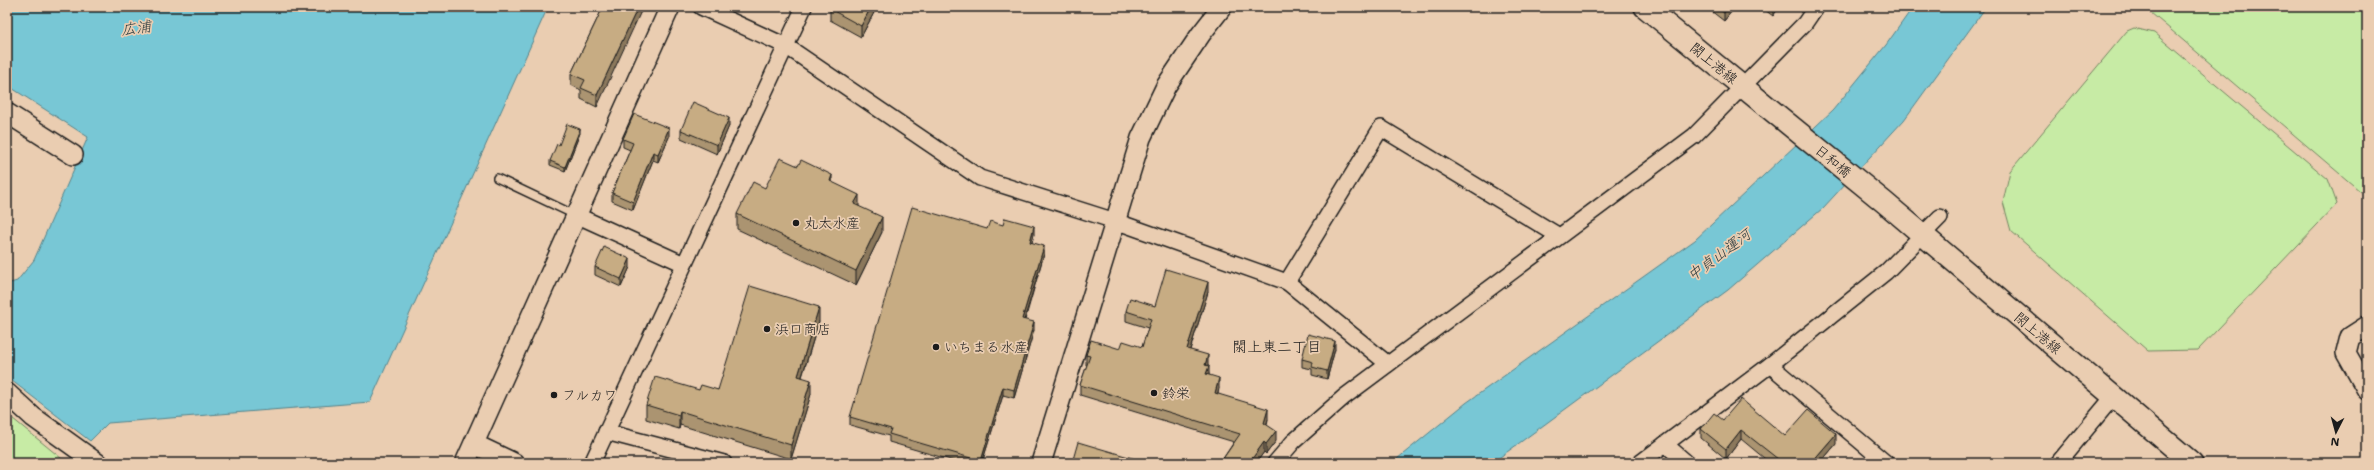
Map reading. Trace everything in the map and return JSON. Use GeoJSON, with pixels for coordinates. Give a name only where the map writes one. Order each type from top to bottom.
{"type":"FeatureCollection","features":[{"type":"Feature","properties":{"kind":"main road","name":"閖上港線"},"geometry":{"type":"LineString","coordinates":[[1645,7],[1783,119]]}},
{"type":"Feature","properties":{"kind":"main road","name":"日和橋"},"geometry":{"type":"LineString","coordinates":[[1783,119],[1884,202]]}},
{"type":"Feature","properties":{"kind":"main road","name":"閖上港線"},"geometry":{"type":"LineString","coordinates":[[1884,202],[2192,463]]}},
{"type":"Feature","properties":{"kind":"street"},"geometry":{"type":"LineString","coordinates":[[465,463],[670,7]]}},
{"type":"Feature","properties":{"kind":"street"},"geometry":{"type":"LineString","coordinates":[[701,7],[786,46],[980,178],[1114,222],[1287,282],[1388,364]]}},
{"type":"Feature","properties":{"kind":"street"},"geometry":{"type":"LineString","coordinates":[[592,463],[804,7]]}},
{"type":"Feature","properties":{"kind":"street"},"geometry":{"type":"LineString","coordinates":[[1041,463],[1141,138],[1166,86],[1201,34],[1222,7]]}},
{"type":"Feature","properties":{"kind":"street"},"geometry":{"type":"LineString","coordinates":[[1275,463],[1293,442],[1338,402],[1694,136],[1805,24],[1816,7]]}},
{"type":"Feature","properties":{"kind":"street"},"geometry":{"type":"LineString","coordinates":[[7,113],[73,156]]}},
{"type":"Feature","properties":{"kind":"street"},"geometry":{"type":"LineString","coordinates":[[1287,282],[1381,128],[1559,236]]}},
{"type":"Feature","properties":{"kind":"street"},"geometry":{"type":"LineString","coordinates":[[576,215],[684,264]]}},
{"type":"Feature","properties":{"kind":"street"},"geometry":{"type":"LineString","coordinates":[[1640,463],[1770,365],[1886,272],[1940,217]]}},
{"type":"Feature","properties":{"kind":"street"},"geometry":{"type":"LineString","coordinates":[[2367,326],[2350,337],[2346,353],[2367,390]]}},
{"type":"Feature","properties":{"kind":"street"},"geometry":{"type":"LineString","coordinates":[[1770,365],[1886,463]]}},
{"type":"Feature","properties":{"kind":"street"},"geometry":{"type":"LineString","coordinates":[[7,393],[33,417],[97,463]]}},
{"type":"Feature","properties":{"kind":"street"},"geometry":{"type":"LineString","coordinates":[[2058,463],[2113,397]]}},
{"type":"Feature","properties":{"kind":"street"},"geometry":{"type":"LineString","coordinates":[[606,432],[724,463]]}},
{"type":"Feature","properties":{"kind":"street"},"geometry":{"type":"LineString","coordinates":[[474,444],[514,463]]}},
{"type":"Feature","properties":{"kind":"street"},"geometry":{"type":"LineString","coordinates":[[1665,444],[1687,463]]}},
{"type":"Feature","properties":{"kind":"lane"},"geometry":{"type":"LineString","coordinates":[[497,178],[576,215]]}},
{"type":"Feature","properties":{"kind":"green space"},"geometry":{"type":"Polygon","coordinates":[[[2144,7],[2367,7],[2367,197],[2144,7]]]}},
{"type":"Feature","properties":{"kind":"green space"},"geometry":{"type":"Polygon","coordinates":[[[2134,28],[2154,33],[2328,179],[2337,204],[2198,350],[2148,351],[2011,231],[2003,202],[2010,171],[2127,31],[2134,28]]]}},
{"type":"Feature","properties":{"kind":"green space"},"geometry":{"type":"Polygon","coordinates":[[[7,414],[67,463],[7,463],[7,414]]]}},
{"type":"Feature","properties":{"kind":"water","name":"広浦"},"geometry":{"type":"Polygon","coordinates":[[[7,7],[548,7],[370,402],[108,423],[90,441],[7,377],[7,284],[17,281],[34,260],[88,137],[7,85],[7,7]]]}},
{"type":"Feature","properties":{"kind":"water","name":"中貞山運河"},"geometry":{"type":"Polygon","coordinates":[[[1913,7],[1986,7],[1904,120],[1823,208],[1728,290],[1492,463],[1392,463],[1466,403],[1695,240],[1833,110],[1886,45],[1913,7]]]}},
{"type":"Feature","properties":{"kind":"building"},"geometry":{"type":"Polygon","coordinates":[[[603,7],[611,9],[611,7],[638,7],[597,95],[581,88],[585,80],[571,74],[603,7]]]}},
{"type":"Feature","properties":{"kind":"building"},"geometry":{"type":"Polygon","coordinates":[[[831,7],[871,7],[861,26],[830,9],[831,7]]]}},
{"type":"Feature","properties":{"kind":"building"},"geometry":{"type":"Polygon","coordinates":[[[1716,7],[1728,7],[1724,13],[1716,7]]]}},
{"type":"Feature","properties":{"kind":"building"},"geometry":{"type":"Polygon","coordinates":[[[693,102],[729,118],[717,145],[681,130],[693,102]]]}},
{"type":"Feature","properties":{"kind":"building"},"geometry":{"type":"Polygon","coordinates":[[[634,114],[669,128],[658,154],[653,152],[633,202],[612,193],[633,143],[623,139],[634,114]]]}},
{"type":"Feature","properties":{"kind":"building"},"geometry":{"type":"Polygon","coordinates":[[[567,124],[580,129],[565,167],[550,161],[557,144],[559,145],[567,124]]]}},
{"type":"Feature","properties":{"kind":"building"},"geometry":{"type":"Polygon","coordinates":[[[780,158],[798,166],[801,160],[832,175],[830,181],[859,195],[854,204],[882,217],[856,271],[737,214],[753,182],[765,188],[780,158]]]}},
{"type":"Feature","properties":{"kind":"building"},"geometry":{"type":"Polygon","coordinates":[[[912,207],[987,229],[990,221],[1003,225],[1005,218],[1034,226],[1030,242],[1044,246],[1022,319],[1034,322],[1014,390],[1003,387],[981,461],[889,434],[891,429],[850,417],[912,207]]]}},
{"type":"Feature","properties":{"kind":"building"},"geometry":{"type":"Polygon","coordinates":[[[604,247],[630,259],[621,279],[595,267],[604,247]]]}},
{"type":"Feature","properties":{"kind":"building"},"geometry":{"type":"Polygon","coordinates":[[[1166,269],[1208,282],[1187,349],[1208,355],[1205,365],[1209,366],[1206,374],[1219,378],[1215,393],[1268,409],[1264,423],[1276,431],[1266,444],[1264,442],[1249,463],[1220,463],[1240,434],[1080,385],[1090,356],[1086,355],[1091,340],[1120,349],[1123,341],[1142,347],[1151,319],[1126,311],[1130,298],[1155,306],[1166,269]]]}},
{"type":"Feature","properties":{"kind":"building"},"geometry":{"type":"Polygon","coordinates":[[[750,286],[819,307],[798,376],[811,380],[791,445],[680,411],[679,415],[646,405],[655,377],[699,390],[701,385],[718,390],[750,286]]]}},
{"type":"Feature","properties":{"kind":"building"},"geometry":{"type":"Polygon","coordinates":[[[1308,334],[1335,341],[1327,371],[1312,367],[1313,362],[1302,359],[1308,334]]]}},
{"type":"Feature","properties":{"kind":"building"},"geometry":{"type":"Polygon","coordinates":[[[1741,399],[1785,436],[1808,410],[1836,434],[1811,463],[1783,463],[1741,430],[1726,449],[1701,429],[1714,413],[1723,420],[1741,399]]]}},
{"type":"Feature","properties":{"kind":"building"},"geometry":{"type":"Polygon","coordinates":[[[1078,442],[1149,463],[1072,463],[1078,442]]]}},
{"type":"Feature","properties":{"kind":"place","name":"丸太水産"},"geometry":{"type":"Point","coordinates":[796,223]}},
{"type":"Feature","properties":{"kind":"place","name":"浜口商店"},"geometry":{"type":"Point","coordinates":[767,329]}},
{"type":"Feature","properties":{"kind":"place","name":"いちまる水産"},"geometry":{"type":"Point","coordinates":[936,347]}},
{"type":"Feature","properties":{"kind":"place","name":"鈴栄"},"geometry":{"type":"Point","coordinates":[1154,393]}},
{"type":"Feature","properties":{"kind":"place","name":"フルカワ"},"geometry":{"type":"Point","coordinates":[554,395]}},
{"type":"Feature","properties":{"kind":"district","name":"閖上東二丁目"},"geometry":{"type":"Point","coordinates":[1277,347]}}]}
